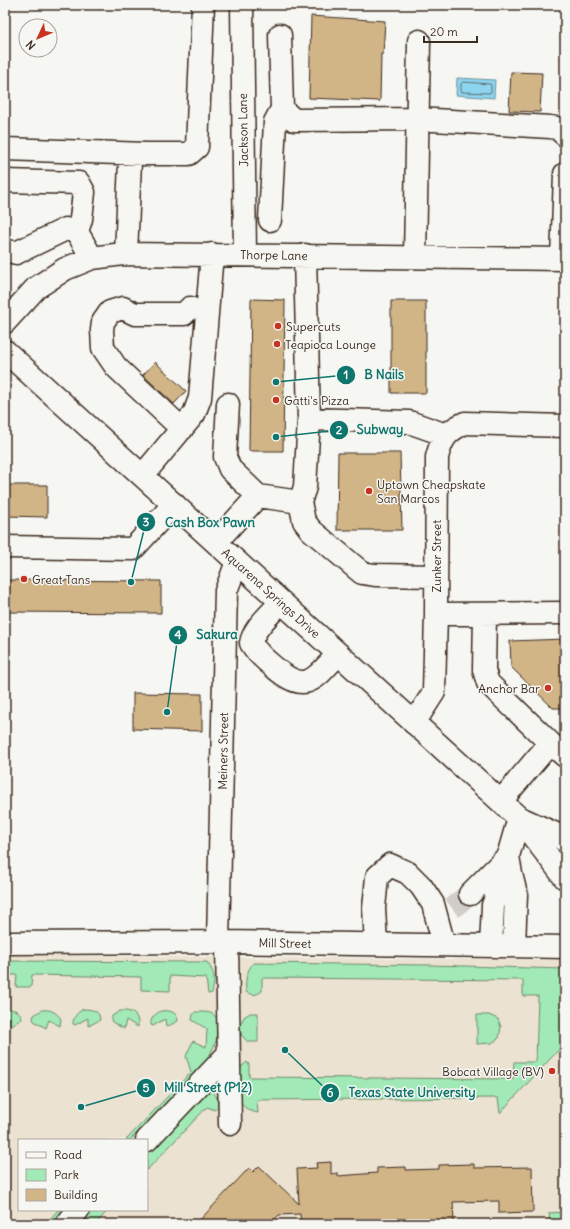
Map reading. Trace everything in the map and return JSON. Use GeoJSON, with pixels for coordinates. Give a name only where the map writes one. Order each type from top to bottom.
{"type":"FeatureCollection","features":[{"type":"Feature","properties":{"kind":"street"},"geometry":{"type":"LineString","coordinates":[[5,149],[136,154],[189,154],[197,147],[203,5]]}},
{"type":"Feature","properties":{"kind":"street","name":"Jackson Lane"},"geometry":{"type":"LineString","coordinates":[[242,5],[245,255]]}},
{"type":"Feature","properties":{"kind":"street"},"geometry":{"type":"LineString","coordinates":[[270,220],[275,122],[282,109],[280,35]]}},
{"type":"Feature","properties":{"kind":"street"},"geometry":{"type":"LineString","coordinates":[[415,257],[419,42]]}},
{"type":"Feature","properties":{"kind":"street"},"geometry":{"type":"LineString","coordinates":[[282,109],[294,120],[417,119],[550,127],[556,128],[565,135]]}},
{"type":"Feature","properties":{"kind":"street"},"geometry":{"type":"LineString","coordinates":[[126,254],[130,162],[136,154]]}},
{"type":"Feature","properties":{"kind":"street"},"geometry":{"type":"LineString","coordinates":[[564,259],[565,174]]}},
{"type":"Feature","properties":{"kind":"street"},"geometry":{"type":"LineString","coordinates":[[5,181],[78,183],[84,192],[81,219],[77,232]]}},
{"type":"Feature","properties":{"kind":"street"},"geometry":{"type":"LineString","coordinates":[[5,250],[16,253],[66,229],[77,232],[92,258]]}},
{"type":"Feature","properties":{"kind":"street","name":"Thorpe Lane"},"geometry":{"type":"LineString","coordinates":[[5,322],[36,288],[65,269],[92,258],[126,254],[564,259]]}},
{"type":"Feature","properties":{"kind":"street"},"geometry":{"type":"LineString","coordinates":[[143,475],[194,414],[200,398],[199,309],[212,254]]}},
{"type":"Feature","properties":{"kind":"street"},"geometry":{"type":"LineString","coordinates":[[305,255],[309,420],[305,487],[300,502],[304,521],[311,530],[362,573],[375,575],[436,576]]}},
{"type":"Feature","properties":{"kind":"street"},"geometry":{"type":"LineString","coordinates":[[182,429],[116,367],[103,348],[103,322],[110,312],[123,308],[135,314],[184,314],[199,309]]}},
{"type":"Feature","properties":{"kind":"street","name":"Aquarena Springs Drive"},"geometry":{"type":"LineString","coordinates":[[5,351],[501,801],[519,818],[565,878]]}},
{"type":"Feature","properties":{"kind":"street"},"geometry":{"type":"LineString","coordinates":[[228,404],[226,457],[230,469],[258,496],[300,502]]}},
{"type":"Feature","properties":{"kind":"street"},"geometry":{"type":"LineString","coordinates":[[309,420],[409,422],[446,435],[454,428],[465,422],[565,426]]}},
{"type":"Feature","properties":{"kind":"street","name":"Zunker Street"},"geometry":{"type":"LineString","coordinates":[[414,723],[434,692],[437,457],[441,443],[446,435]]}},
{"type":"Feature","properties":{"kind":"street"},"geometry":{"type":"LineString","coordinates":[[216,542],[258,496]]}},
{"type":"Feature","properties":{"kind":"street"},"geometry":{"type":"LineString","coordinates":[[5,546],[134,549],[174,504]]}},
{"type":"Feature","properties":{"kind":"street","name":"Meiners Street"},"geometry":{"type":"LineString","coordinates":[[230,1124],[229,1053],[223,942],[225,648],[226,591],[237,562]]}},
{"type":"Feature","properties":{"kind":"street"},"geometry":{"type":"LineString","coordinates":[[281,602],[255,631],[251,643],[255,650],[268,663],[289,679],[302,683],[314,679],[338,654]]}},
{"type":"Feature","properties":{"kind":"street"},"geometry":{"type":"LineString","coordinates":[[436,614],[565,613]]}},
{"type":"Feature","properties":{"kind":"street"},"geometry":{"type":"LineString","coordinates":[[485,614],[484,670],[488,683],[557,750],[501,801]]}},
{"type":"Feature","properties":{"kind":"street"},"geometry":{"type":"LineString","coordinates":[[225,648],[251,643]]}},
{"type":"Feature","properties":{"kind":"street"},"geometry":{"type":"LineString","coordinates":[[491,946],[493,905],[509,865],[519,818]]}},
{"type":"Feature","properties":{"kind":"street","name":"Aquarena Springs Drive"},"geometry":{"type":"LineString","coordinates":[[519,818],[563,839]]}},
{"type":"Feature","properties":{"kind":"street"},"geometry":{"type":"LineString","coordinates":[[376,944],[374,908],[377,877],[390,865],[408,873],[421,886],[433,904],[444,913],[444,946]]}},
{"type":"Feature","properties":{"kind":"street"},"geometry":{"type":"LineString","coordinates":[[470,894],[509,865]]}},
{"type":"Feature","properties":{"kind":"street"},"geometry":{"type":"LineString","coordinates":[[509,865],[516,894],[514,946]]}},
{"type":"Feature","properties":{"kind":"street","name":"Mill Street"},"geometry":{"type":"LineString","coordinates":[[5,943],[223,942],[565,947]]}},
{"type":"Feature","properties":{"kind":"street"},"geometry":{"type":"LineString","coordinates":[[148,1139],[229,1053]]}},
{"type":"Feature","properties":{"kind":"street"},"geometry":{"type":"LineString","coordinates":[[67,1224],[77,1211]]}},
{"type":"Feature","properties":{"kind":"shaded area"},"geometry":{"type":"Polygon","coordinates":[[[5,955],[565,960],[565,1224],[5,1224],[5,955]]]}},
{"type":"Feature","properties":{"kind":"green space"},"geometry":{"type":"Polygon","coordinates":[[[5,961],[207,962],[212,970],[214,984],[212,993],[208,994],[206,978],[170,976],[170,991],[141,990],[141,977],[32,975],[31,987],[16,987],[17,975],[5,975],[5,961]]]}},
{"type":"Feature","properties":{"kind":"green space"},"geometry":{"type":"Polygon","coordinates":[[[253,963],[431,965],[565,969],[565,1043],[500,1113],[498,1098],[257,1100],[258,1113],[256,1113],[243,1106],[240,1096],[239,1079],[241,1069],[247,1062],[249,1064],[249,1077],[513,1079],[514,1062],[536,1062],[538,996],[523,996],[523,980],[262,978],[262,991],[258,994],[252,994],[246,992],[246,977],[253,963]]]}},
{"type":"Feature","properties":{"kind":"green space"},"geometry":{"type":"Polygon","coordinates":[[[5,1009],[18,1012],[22,1019],[10,1026],[10,1018],[5,1020],[5,1009]]]}},
{"type":"Feature","properties":{"kind":"green space"},"geometry":{"type":"Polygon","coordinates":[[[83,1009],[97,1012],[100,1020],[88,1026],[88,1018],[75,1025],[73,1024],[76,1015],[83,1009]]]}},
{"type":"Feature","properties":{"kind":"green space"},"geometry":{"type":"Polygon","coordinates":[[[42,1010],[51,1011],[57,1014],[61,1019],[60,1026],[49,1020],[46,1028],[34,1021],[34,1015],[42,1010]]]}},
{"type":"Feature","properties":{"kind":"green space"},"geometry":{"type":"Polygon","coordinates":[[[120,1011],[128,1011],[134,1014],[137,1019],[138,1027],[126,1020],[124,1029],[112,1022],[112,1016],[120,1011]]]}},
{"type":"Feature","properties":{"kind":"green space"},"geometry":{"type":"Polygon","coordinates":[[[161,1011],[174,1013],[178,1021],[166,1027],[165,1019],[153,1026],[151,1025],[153,1016],[161,1011]]]}},
{"type":"Feature","properties":{"kind":"green space"},"geometry":{"type":"Polygon","coordinates":[[[195,1012],[205,1012],[215,1015],[217,1018],[218,1035],[211,1053],[193,1076],[131,1139],[127,1139],[191,1072],[186,1056],[193,1041],[206,1047],[207,1029],[192,1020],[195,1012]]]}},
{"type":"Feature","properties":{"kind":"green space"},"geometry":{"type":"Polygon","coordinates":[[[250,1013],[258,1013],[258,1042],[248,1042],[242,1036],[239,1027],[244,1017],[250,1013]]]}},
{"type":"Feature","properties":{"kind":"green space"},"geometry":{"type":"Polygon","coordinates":[[[477,1015],[489,1015],[498,1019],[501,1027],[499,1038],[492,1043],[477,1044],[477,1015]]]}},
{"type":"Feature","properties":{"kind":"green space"},"geometry":{"type":"Polygon","coordinates":[[[207,1088],[216,1096],[218,1107],[215,1110],[207,1107],[148,1169],[148,1148],[207,1088]]]}},
{"type":"Feature","properties":{"kind":"green space"},"geometry":{"type":"Polygon","coordinates":[[[57,1211],[63,1211],[56,1224],[49,1224],[49,1220],[57,1211]]]}},
{"type":"Feature","properties":{"kind":"green space"},"geometry":{"type":"Polygon","coordinates":[[[86,1211],[107,1211],[96,1224],[75,1224],[86,1211]]]}},
{"type":"Feature","properties":{"kind":"green space"},"geometry":{"type":"Polygon","coordinates":[[[565,1212],[565,1224],[550,1224],[549,1213],[565,1212]]]}},
{"type":"Feature","properties":{"kind":"water"},"geometry":{"type":"Polygon","coordinates":[[[457,78],[495,80],[494,98],[456,95],[457,78]]]}},
{"type":"Feature","properties":{"kind":"building"},"geometry":{"type":"Polygon","coordinates":[[[311,16],[385,21],[383,54],[381,54],[380,101],[309,98],[311,16]]]}},
{"type":"Feature","properties":{"kind":"building"},"geometry":{"type":"Polygon","coordinates":[[[511,72],[542,73],[540,112],[509,111],[511,72]]]}},
{"type":"Feature","properties":{"kind":"building"},"geometry":{"type":"Polygon","coordinates":[[[251,299],[285,300],[283,451],[249,451],[251,299]]]}},
{"type":"Feature","properties":{"kind":"building"},"geometry":{"type":"Polygon","coordinates":[[[391,301],[426,301],[426,393],[391,393],[391,301]]]}},
{"type":"Feature","properties":{"kind":"building"},"geometry":{"type":"Polygon","coordinates":[[[155,362],[186,391],[174,404],[143,375],[155,362]]]}},
{"type":"Feature","properties":{"kind":"building","name":"Uptown Cheapskate San Marcos"},"geometry":{"type":"Polygon","coordinates":[[[338,453],[400,453],[402,530],[337,530],[338,453]]]}},
{"type":"Feature","properties":{"kind":"building"},"geometry":{"type":"Polygon","coordinates":[[[5,485],[47,485],[47,517],[5,516],[5,485]]]}},
{"type":"Feature","properties":{"kind":"building"},"geometry":{"type":"Polygon","coordinates":[[[5,580],[161,581],[161,613],[5,612],[5,580]]]}},
{"type":"Feature","properties":{"kind":"building","name":"Anchor Bar"},"geometry":{"type":"Polygon","coordinates":[[[565,639],[565,708],[553,708],[511,667],[510,641],[565,639]]]}},
{"type":"Feature","properties":{"kind":"building"},"geometry":{"type":"Polygon","coordinates":[[[133,693],[202,694],[202,731],[133,729],[133,693]]]}},
{"type":"Feature","properties":{"kind":"building"},"geometry":{"type":"Polygon","coordinates":[[[331,1162],[331,1174],[338,1173],[338,1176],[377,1173],[377,1168],[406,1167],[406,1170],[439,1169],[439,1165],[474,1164],[474,1168],[532,1167],[533,1212],[499,1213],[499,1201],[453,1202],[454,1223],[379,1224],[378,1222],[372,1221],[339,1222],[331,1224],[301,1224],[300,1214],[279,1215],[270,1224],[196,1224],[249,1168],[253,1172],[259,1166],[299,1204],[297,1169],[317,1168],[316,1163],[331,1162]]]}},
{"type":"Feature","properties":{"kind":"tunnel"},"geometry":{"type":"LineString","coordinates":[[452,908],[470,894]]}},
{"type":"Feature","properties":{"kind":"place","name":"Supercuts"},"geometry":{"type":"Point","coordinates":[278,326]}},
{"type":"Feature","properties":{"kind":"place","name":"Teapioca Lounge"},"geometry":{"type":"Point","coordinates":[277,344]}},
{"type":"Feature","properties":{"kind":"place","name":"B Nails"},"geometry":{"type":"Point","coordinates":[276,382]}},
{"type":"Feature","properties":{"kind":"place","name":"Gatti's Pizza"},"geometry":{"type":"Point","coordinates":[276,400]}},
{"type":"Feature","properties":{"kind":"place","name":"Subway"},"geometry":{"type":"Point","coordinates":[276,437]}},
{"type":"Feature","properties":{"kind":"place","name":"Uptown Cheapskate San Marcos"},"geometry":{"type":"Point","coordinates":[369,491]}},
{"type":"Feature","properties":{"kind":"place","name":"Great Tans"},"geometry":{"type":"Point","coordinates":[24,579]}},
{"type":"Feature","properties":{"kind":"place","name":"Cash Box Pawn"},"geometry":{"type":"Point","coordinates":[131,582]}},
{"type":"Feature","properties":{"kind":"place","name":"Anchor Bar"},"geometry":{"type":"Point","coordinates":[548,688]}},
{"type":"Feature","properties":{"kind":"place","name":"Sakura"},"geometry":{"type":"Point","coordinates":[167,712]}},
{"type":"Feature","properties":{"kind":"place","name":"Texas State University"},"geometry":{"type":"Point","coordinates":[285,1050]}},
{"type":"Feature","properties":{"kind":"place","name":"Bobcat Village (BV)"},"geometry":{"type":"Point","coordinates":[552,1071]}},
{"type":"Feature","properties":{"kind":"place","name":"Mill Street (P12)"},"geometry":{"type":"Point","coordinates":[81,1107]}}]}
